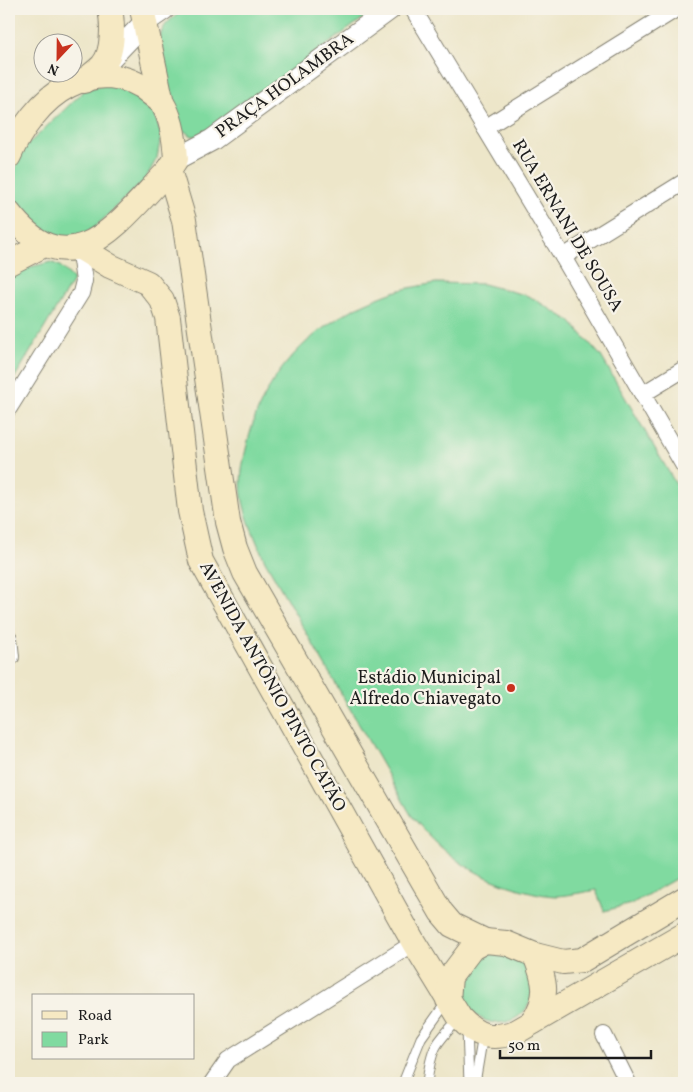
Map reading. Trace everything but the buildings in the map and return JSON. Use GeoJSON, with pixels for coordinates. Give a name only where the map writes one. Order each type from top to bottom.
{"type":"FeatureCollection","features":[{"type":"Feature","properties":{"kind":"main road"},"geometry":{"type":"LineString","coordinates":[[84,81],[103,66],[110,47],[110,9]]}},
{"type":"Feature","properties":{"kind":"main road","name":"AVENIDA ANTÔNIO PINTO CATÃO"},"geometry":{"type":"LineString","coordinates":[[143,16],[162,104],[172,130],[173,165],[184,220],[228,522],[235,548],[245,573],[441,912],[452,925],[485,941]]}},
{"type":"Feature","properties":{"kind":"main road"},"geometry":{"type":"LineString","coordinates":[[9,156],[16,127],[68,86],[97,76],[120,76],[141,85],[162,104]]}},
{"type":"Feature","properties":{"kind":"main road"},"geometry":{"type":"LineString","coordinates":[[9,213],[21,229],[44,245],[63,250],[79,247],[109,232],[173,165]]}},
{"type":"Feature","properties":{"kind":"main road"},"geometry":{"type":"LineString","coordinates":[[9,263],[44,245]]}},
{"type":"Feature","properties":{"kind":"main road","name":"AVENIDA ANTÔNIO PINTO CATÃO"},"geometry":{"type":"LineString","coordinates":[[79,247],[110,266],[148,283],[162,300],[168,318],[190,511],[201,561],[221,601],[414,943],[464,1020]]}},
{"type":"Feature","properties":{"kind":"main road"},"geometry":{"type":"LineString","coordinates":[[684,899],[582,960],[563,962],[535,955],[506,943],[485,941],[472,948],[450,977],[464,1020],[499,1038],[533,1022],[684,934]]}},
{"type":"Feature","properties":{"kind":"main road"},"geometry":{"type":"LineString","coordinates":[[533,1022],[542,1007],[545,995],[543,977],[535,955]]}},
{"type":"Feature","properties":{"kind":"street"},"geometry":{"type":"LineString","coordinates":[[103,66],[143,16],[164,9]]}},
{"type":"Feature","properties":{"kind":"street","name":"PRAÇA HOLAMBRA"},"geometry":{"type":"LineString","coordinates":[[173,165],[212,140],[390,9]]}},
{"type":"Feature","properties":{"kind":"street","name":"RUA ERNANI DE SOUSA"},"geometry":{"type":"LineString","coordinates":[[413,9],[563,257],[684,466]]}},
{"type":"Feature","properties":{"kind":"street"},"geometry":{"type":"LineString","coordinates":[[485,128],[676,9]]}},
{"type":"Feature","properties":{"kind":"street"},"geometry":{"type":"LineString","coordinates":[[563,257],[684,182]]}},
{"type":"Feature","properties":{"kind":"street"},"geometry":{"type":"LineString","coordinates":[[9,408],[81,293],[84,281],[79,247]]}},
{"type":"Feature","properties":{"kind":"street"},"geometry":{"type":"LineString","coordinates":[[643,394],[684,368]]}},
{"type":"Feature","properties":{"kind":"street"},"geometry":{"type":"LineString","coordinates":[[9,638],[11,657]]}},
{"type":"Feature","properties":{"kind":"street"},"geometry":{"type":"LineString","coordinates":[[212,1083],[228,1060],[414,943]]}},
{"type":"Feature","properties":{"kind":"street"},"geometry":{"type":"LineString","coordinates":[[604,1035],[628,1083]]}},
{"type":"Feature","properties":{"kind":"lane"},"geometry":{"type":"LineString","coordinates":[[403,1083],[421,1038],[464,1020]]}},
{"type":"Feature","properties":{"kind":"lane"},"geometry":{"type":"LineString","coordinates":[[427,1083],[430,1058],[435,1045],[464,1020]]}},
{"type":"Feature","properties":{"kind":"lane"},"geometry":{"type":"LineString","coordinates":[[464,1020],[469,1083]]}},
{"type":"Feature","properties":{"kind":"lane"},"geometry":{"type":"LineString","coordinates":[[464,1020],[474,1083]]}},
{"type":"Feature","properties":{"kind":"green space"},"geometry":{"type":"Polygon","coordinates":[[[186,9],[376,9],[202,136],[192,136],[176,126],[160,42],[165,26],[186,9]]]}},
{"type":"Feature","properties":{"kind":"green space"},"geometry":{"type":"Polygon","coordinates":[[[109,83],[145,101],[155,115],[161,136],[157,158],[145,180],[93,229],[72,239],[52,238],[18,213],[12,194],[14,172],[22,150],[85,90],[109,83]]]}},
{"type":"Feature","properties":{"kind":"green space"},"geometry":{"type":"Polygon","coordinates":[[[51,262],[60,266],[74,279],[9,387],[9,272],[51,262]]]}},
{"type":"Feature","properties":{"kind":"green space","name":"Estádio Municipal Alfredo Chiavegato"},"geometry":{"type":"Polygon","coordinates":[[[436,283],[483,284],[529,296],[570,321],[601,356],[684,498],[684,874],[631,904],[604,911],[596,890],[558,896],[537,894],[499,882],[470,869],[458,861],[422,828],[411,815],[265,561],[246,513],[241,482],[247,444],[257,411],[283,367],[319,331],[341,316],[394,292],[436,283]]]}},
{"type":"Feature","properties":{"kind":"green space"},"geometry":{"type":"Polygon","coordinates":[[[491,953],[505,953],[518,959],[527,968],[533,981],[531,1001],[523,1013],[505,1023],[491,1023],[478,1017],[469,1008],[463,995],[463,981],[469,968],[478,959],[491,953]]]}},
{"type":"Feature","properties":{"kind":"place","name":"Estádio Municipal Alfredo Chiavegato"},"geometry":{"type":"Point","coordinates":[511,688]}}]}
